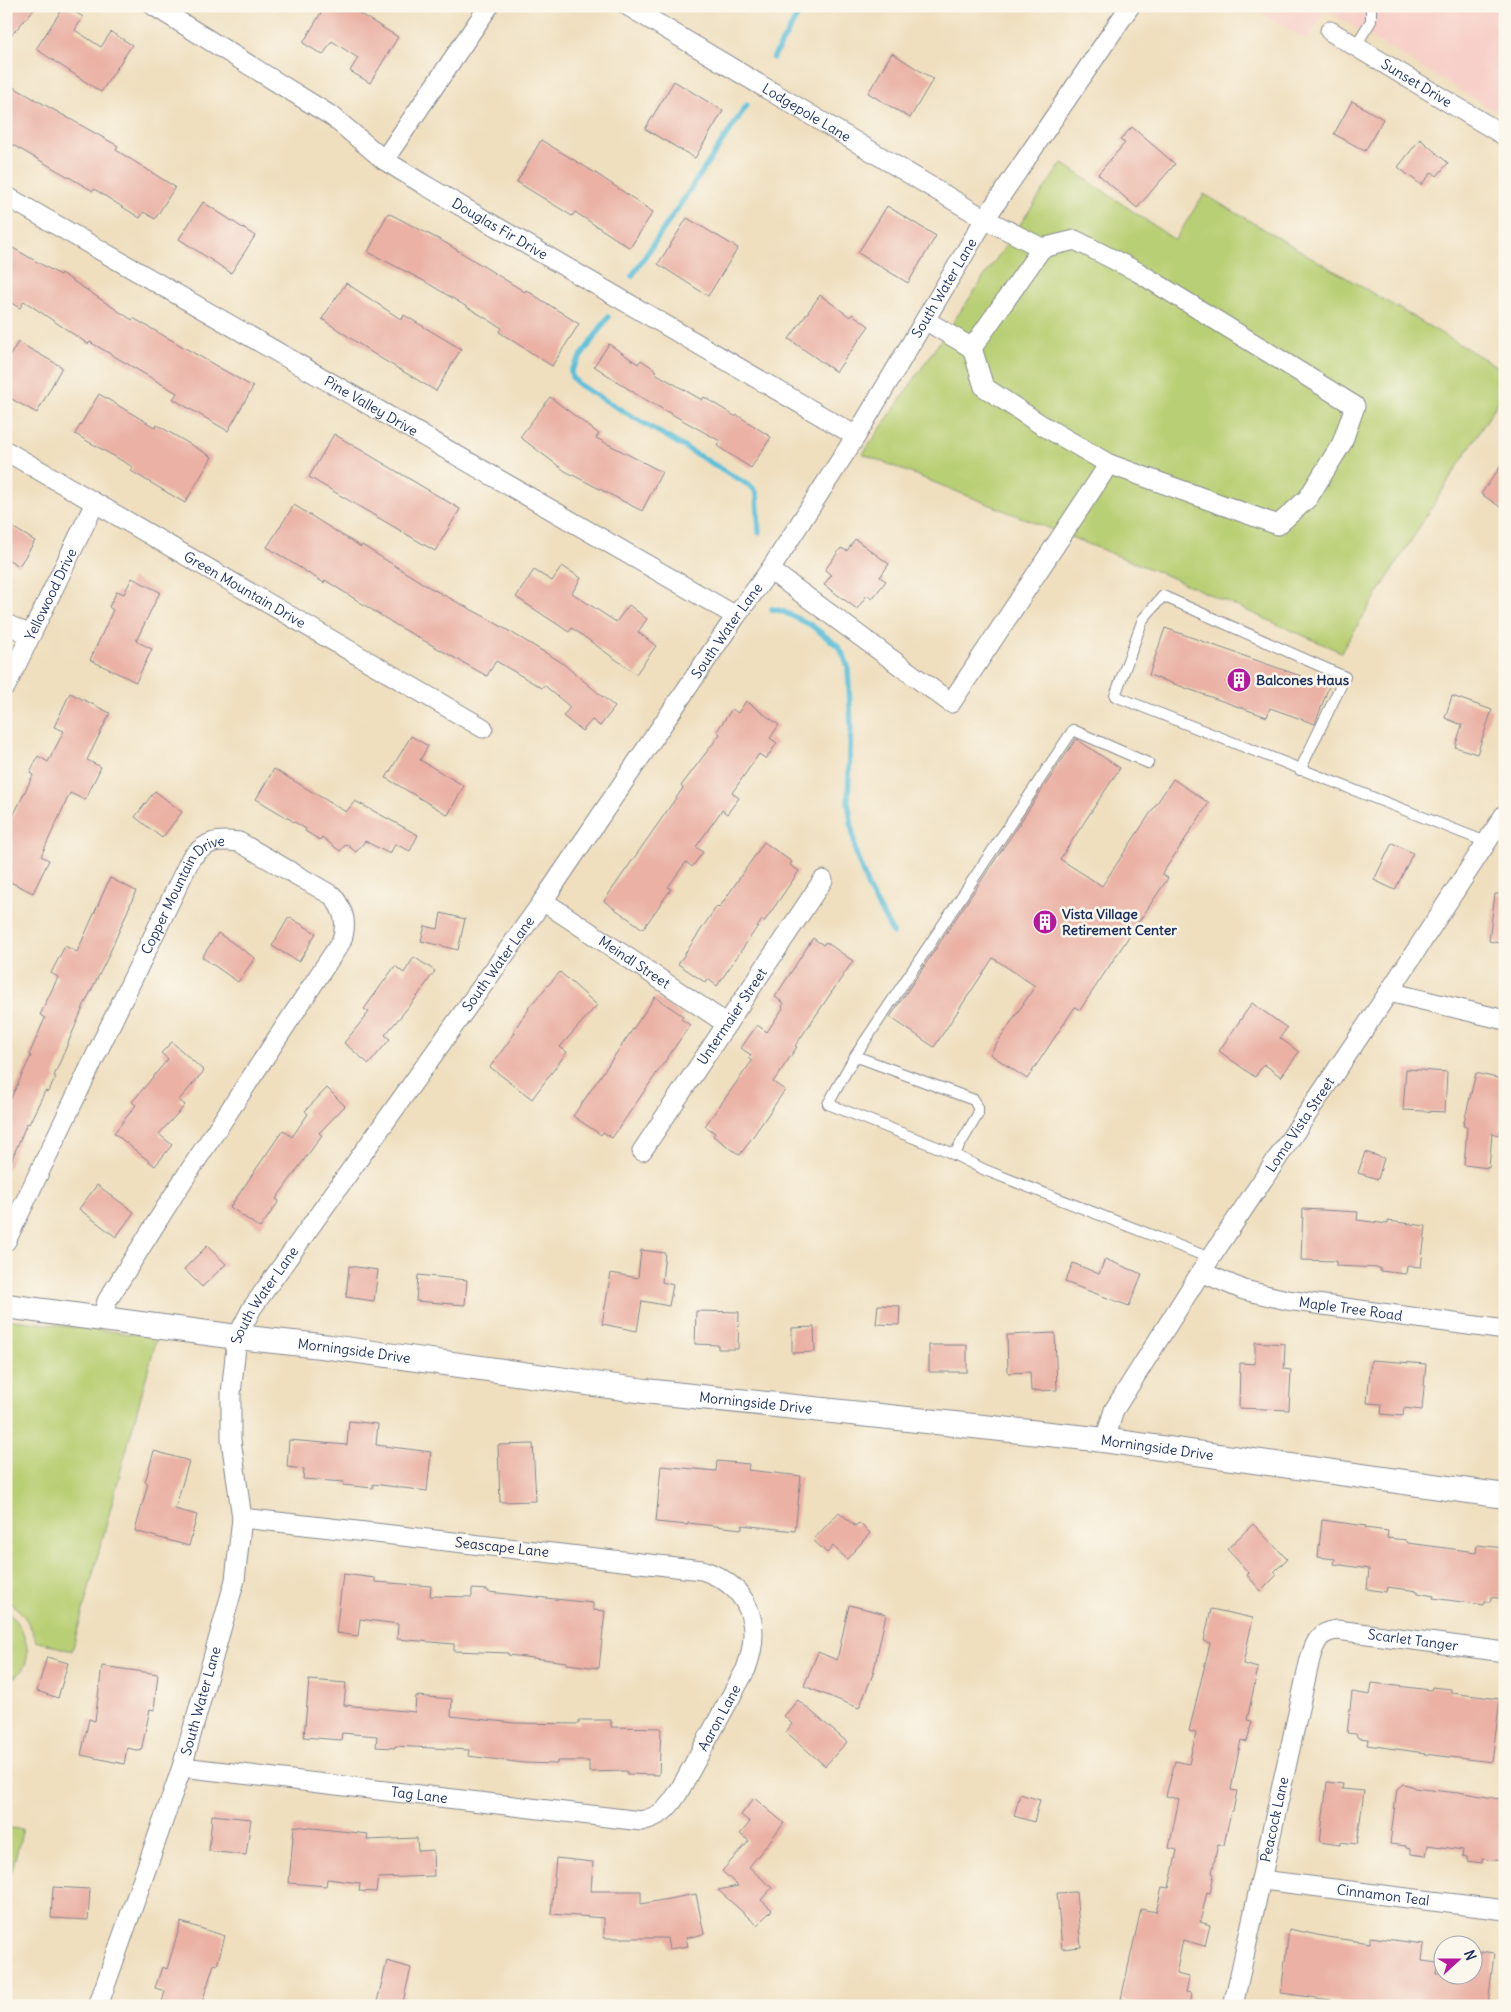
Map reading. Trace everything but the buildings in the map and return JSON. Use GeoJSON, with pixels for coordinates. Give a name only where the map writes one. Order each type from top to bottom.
{"type":"FeatureCollection","features":[{"type":"Feature","properties":{"kind":"street","name":"Douglas Fir Drive"},"geometry":{"type":"LineString","coordinates":[[154,6],[333,117],[384,160],[431,189],[856,436]]}},
{"type":"Feature","properties":{"kind":"street"},"geometry":{"type":"LineString","coordinates":[[384,160],[489,6]]}},
{"type":"Feature","properties":{"kind":"street","name":"Lodgepole Lane"},"geometry":{"type":"LineString","coordinates":[[628,6],[986,219],[1042,248]]}},
{"type":"Feature","properties":{"kind":"street","name":"South Water Lane"},"geometry":{"type":"LineString","coordinates":[[98,2006],[182,1767],[235,1580],[242,1518],[230,1415],[233,1370],[238,1337],[252,1308],[543,901],[736,616],[770,570],[856,436],[986,219],[1130,6]]}},
{"type":"Feature","properties":{"kind":"street","name":"Sunset Drive"},"geometry":{"type":"LineString","coordinates":[[1330,31],[1505,136]]}},
{"type":"Feature","properties":{"kind":"street","name":"Pine Valley Drive"},"geometry":{"type":"LineString","coordinates":[[6,196],[736,616]]}},
{"type":"Feature","properties":{"kind":"street"},"geometry":{"type":"LineString","coordinates":[[925,320],[972,348],[984,387],[1040,424],[1109,464],[1278,525],[1308,498],[1342,443],[1355,406],[1138,272],[1075,240],[1042,248],[972,348]]}},
{"type":"Feature","properties":{"kind":"street","name":"Green Mountain Drive"},"geometry":{"type":"LineString","coordinates":[[6,451],[482,728]]}},
{"type":"Feature","properties":{"kind":"street"},"geometry":{"type":"LineString","coordinates":[[770,570],[951,703],[1109,464]]}},
{"type":"Feature","properties":{"kind":"street","name":"Yellowood Drive"},"geometry":{"type":"LineString","coordinates":[[6,686],[95,503]]}},
{"type":"Feature","properties":{"kind":"street"},"geometry":{"type":"LineString","coordinates":[[6,624],[30,635]]}},
{"type":"Feature","properties":{"kind":"street","name":"Loma Vista Street"},"geometry":{"type":"LineString","coordinates":[[1105,1440],[1114,1410],[1206,1265],[1389,992],[1505,814]]}},
{"type":"Feature","properties":{"kind":"street","name":"Copper Mountain Drive"},"geometry":{"type":"LineString","coordinates":[[6,1240],[191,858],[200,848],[211,842],[225,840],[239,842],[333,896],[341,907],[345,920],[345,931],[341,942],[107,1301],[102,1320]]}},
{"type":"Feature","properties":{"kind":"street","name":"Untermaier Street"},"geometry":{"type":"LineString","coordinates":[[642,1151],[823,880]]}},
{"type":"Feature","properties":{"kind":"street","name":"Meindl Street"},"geometry":{"type":"LineString","coordinates":[[543,901],[727,1024]]}},
{"type":"Feature","properties":{"kind":"street"},"geometry":{"type":"LineString","coordinates":[[1389,992],[1505,1020]]}},
{"type":"Feature","properties":{"kind":"street","name":"Maple Tree Road"},"geometry":{"type":"LineString","coordinates":[[1206,1265],[1244,1290],[1287,1300],[1505,1330]]}},
{"type":"Feature","properties":{"kind":"street","name":"Morningside Drive"},"geometry":{"type":"LineString","coordinates":[[6,1306],[102,1320],[330,1347],[645,1391],[1105,1440],[1505,1496]]}},
{"type":"Feature","properties":{"kind":"street","name":"Seascape Lane"},"geometry":{"type":"LineString","coordinates":[[242,1518],[702,1570],[731,1583],[742,1597],[746,1606]]}},
{"type":"Feature","properties":{"kind":"street","name":"Aaron Lane"},"geometry":{"type":"LineString","coordinates":[[656,1818],[668,1807],[678,1793],[746,1669],[750,1658],[753,1636],[751,1618],[746,1606]]}},
{"type":"Feature","properties":{"kind":"street","name":"Scarlet Tanger"},"geometry":{"type":"LineString","coordinates":[[1322,1634],[1337,1630],[1350,1631],[1505,1652]]}},
{"type":"Feature","properties":{"kind":"street","name":"Peacock Lane"},"geometry":{"type":"LineString","coordinates":[[1233,2006],[1310,1659],[1316,1641],[1322,1634]]}},
{"type":"Feature","properties":{"kind":"street","name":"Tag Lane"},"geometry":{"type":"LineString","coordinates":[[182,1767],[625,1821],[641,1821],[656,1818]]}},
{"type":"Feature","properties":{"kind":"street","name":"Cinnamon Teal"},"geometry":{"type":"LineString","coordinates":[[1262,1880],[1505,1910]]}},
{"type":"Feature","properties":{"kind":"lane"},"geometry":{"type":"LineString","coordinates":[[1356,45],[1371,21],[1372,6]]}},
{"type":"Feature","properties":{"kind":"lane"},"geometry":{"type":"LineString","coordinates":[[1300,770],[1345,677],[1163,596],[1143,619],[1115,696],[1300,770],[1486,842]]}},
{"type":"Feature","properties":{"kind":"lane"},"geometry":{"type":"LineString","coordinates":[[1148,763],[1072,730],[855,1056],[828,1104],[954,1155],[1206,1265]]}},
{"type":"Feature","properties":{"kind":"lane"},"geometry":{"type":"LineString","coordinates":[[855,1056],[974,1100],[978,1108],[978,1114],[954,1155]]}},
{"type":"Feature","properties":{"kind":"shaded area"},"geometry":{"type":"Polygon","coordinates":[[[1250,6],[1505,6],[1505,117],[1325,10],[1307,40],[1250,6]]]}},
{"type":"Feature","properties":{"kind":"green space"},"geometry":{"type":"Polygon","coordinates":[[[1062,163],[1175,240],[1204,194],[1505,371],[1505,391],[1341,652],[1163,574],[863,454],[1062,163]]]}},
{"type":"Feature","properties":{"kind":"green space"},"geometry":{"type":"Polygon","coordinates":[[[6,1319],[157,1337],[72,1651],[36,1641],[25,1618],[17,1608],[6,1600],[6,1319]]]}},
{"type":"Feature","properties":{"kind":"green space"},"geometry":{"type":"Polygon","coordinates":[[[6,1611],[20,1627],[27,1647],[24,1667],[18,1674],[8,1680],[6,1611]]]}},
{"type":"Feature","properties":{"kind":"green space"},"geometry":{"type":"Polygon","coordinates":[[[6,1828],[23,1829],[6,1892],[6,1828]]]}},
{"type":"Feature","properties":{"kind":"waterway"},"geometry":{"type":"LineString","coordinates":[[773,58],[803,6]]}},
{"type":"Feature","properties":{"kind":"waterway"},"geometry":{"type":"LineString","coordinates":[[632,276],[747,105]]}},
{"type":"Feature","properties":{"kind":"waterway"},"geometry":{"type":"LineString","coordinates":[[608,317],[571,371],[572,377],[579,385],[752,487],[757,494],[759,532]]}},
{"type":"Feature","properties":{"kind":"waterway"},"geometry":{"type":"LineString","coordinates":[[772,609],[782,611],[811,625],[838,646],[844,656],[848,667],[851,726],[848,801],[856,854],[870,892],[893,933]]}},
{"type":"Feature","properties":{"kind":"place","name":"Balcones Haus"},"geometry":{"type":"Point","coordinates":[1239,680]}},
{"type":"Feature","properties":{"kind":"place","name":"Vista Village Retirement Center"},"geometry":{"type":"Point","coordinates":[1045,922]}}]}
